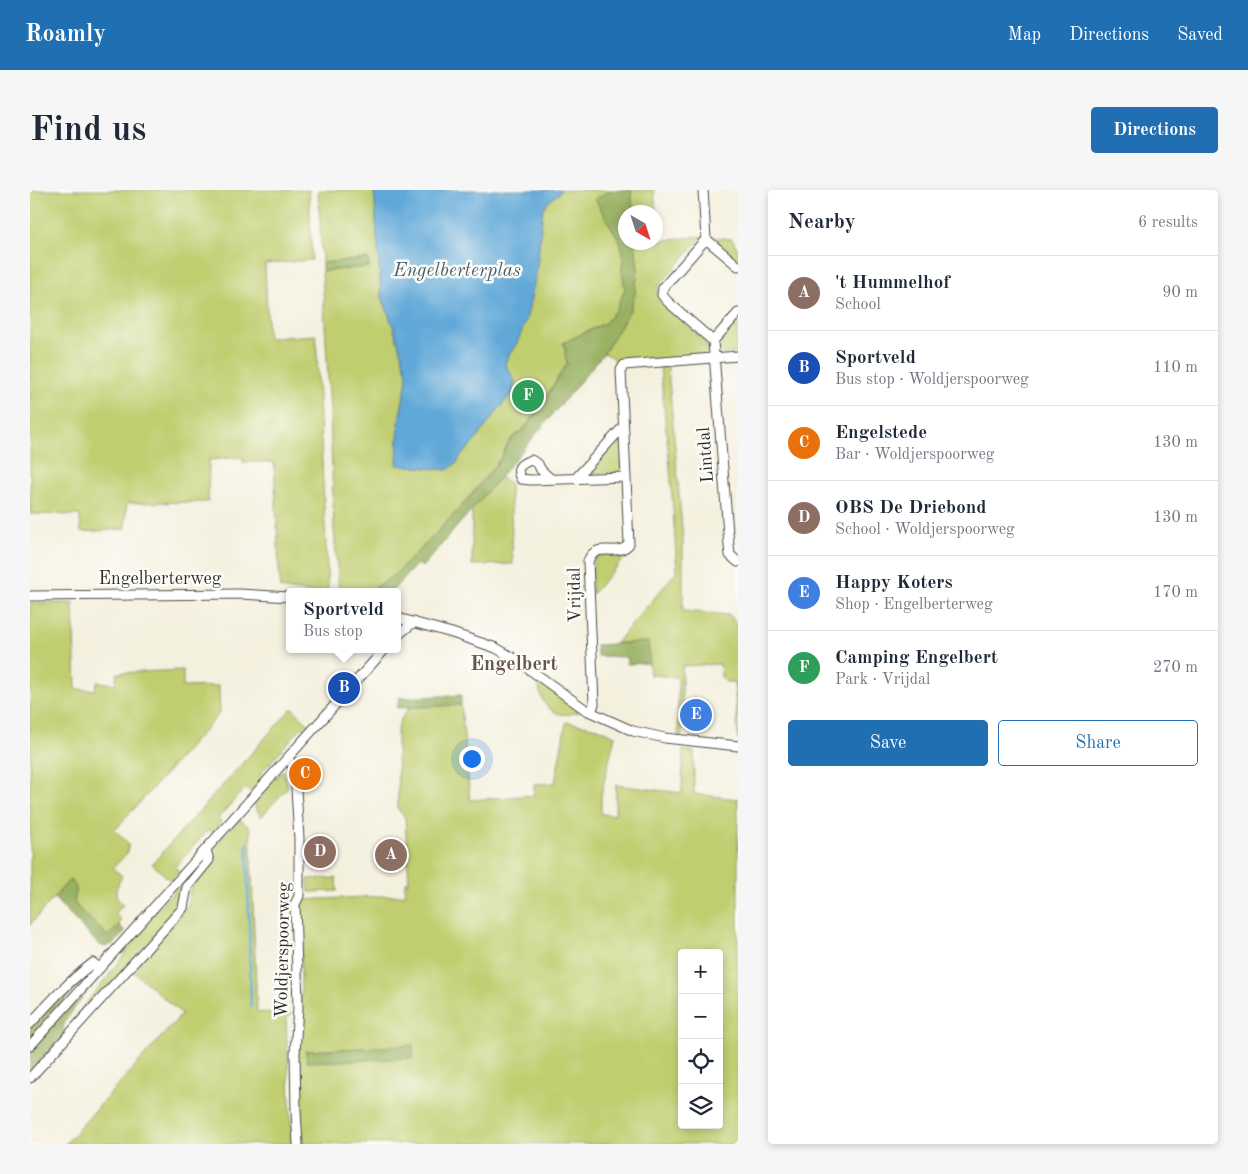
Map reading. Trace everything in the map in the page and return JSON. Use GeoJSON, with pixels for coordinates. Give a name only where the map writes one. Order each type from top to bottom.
{"type":"FeatureCollection","features":[{"type":"Feature","properties":{"kind":"street"},"geometry":{"type":"LineString","coordinates":[[703,190],[706,238],[663,288],[662,295],[713,341],[738,313]]}},
{"type":"Feature","properties":{"kind":"street"},"geometry":{"type":"LineString","coordinates":[[706,238],[738,266]]}},
{"type":"Feature","properties":{"kind":"street","name":"Lintdal"},"geometry":{"type":"LineString","coordinates":[[713,341],[730,555],[738,562]]}},
{"type":"Feature","properties":{"kind":"street","name":"Vrijdal"},"geometry":{"type":"LineString","coordinates":[[591,712],[594,704],[588,560],[591,555],[598,551],[623,549],[629,544],[620,370],[624,365],[738,356]]}},
{"type":"Feature","properties":{"kind":"street"},"geometry":{"type":"LineString","coordinates":[[575,479],[623,427]]}},
{"type":"Feature","properties":{"kind":"street"},"geometry":{"type":"LineString","coordinates":[[551,479],[626,477]]}},
{"type":"Feature","properties":{"kind":"street","name":"Engelberterweg"},"geometry":{"type":"LineString","coordinates":[[30,596],[240,594],[286,597]]}},
{"type":"Feature","properties":{"kind":"street"},"geometry":{"type":"LineString","coordinates":[[401,619],[496,648],[591,712],[633,731],[665,738],[738,746]]}},
{"type":"Feature","properties":{"kind":"street"},"geometry":{"type":"LineString","coordinates":[[401,633],[414,622]]}},
{"type":"Feature","properties":{"kind":"street"},"geometry":{"type":"LineString","coordinates":[[30,1046],[381,653]]}},
{"type":"Feature","properties":{"kind":"street","name":"Woldjerspoorweg"},"geometry":{"type":"LineString","coordinates":[[288,758],[295,772],[299,839],[299,896],[295,904],[298,1007],[295,1053],[298,1144]]}},
{"type":"Feature","properties":{"kind":"street"},"geometry":{"type":"LineString","coordinates":[[30,1078],[183,908],[187,887],[209,860],[206,850]]}},
{"type":"Feature","properties":{"kind":"street"},"geometry":{"type":"LineString","coordinates":[[30,1024],[77,975],[93,964],[99,968]]}},
{"type":"Feature","properties":{"kind":"green space"},"geometry":{"type":"Polygon","coordinates":[[[30,190],[309,190],[312,260],[265,264],[268,338],[316,335],[328,588],[280,588],[274,462],[243,462],[243,457],[209,460],[208,502],[127,503],[125,529],[81,532],[80,515],[30,514],[30,190]]]}},
{"type":"Feature","properties":{"kind":"green space"},"geometry":{"type":"Polygon","coordinates":[[[318,190],[374,190],[381,294],[407,373],[399,420],[397,465],[447,470],[457,463],[513,392],[515,381],[505,364],[517,343],[536,275],[543,209],[562,190],[609,190],[609,192],[595,199],[618,239],[618,250],[622,250],[622,271],[625,289],[616,310],[605,323],[563,343],[567,364],[542,404],[531,420],[509,442],[501,458],[459,509],[409,561],[394,575],[375,588],[339,588],[334,529],[322,271],[369,267],[368,259],[322,263],[318,190]]]}},
{"type":"Feature","properties":{"kind":"green space"},"geometry":{"type":"Polygon","coordinates":[[[609,190],[631,190],[632,205],[618,205],[618,239],[595,199],[609,192],[609,190]]]}},
{"type":"Feature","properties":{"kind":"green space"},"geometry":{"type":"Polygon","coordinates":[[[631,190],[654,190],[655,205],[632,205],[631,190]]]}},
{"type":"Feature","properties":{"kind":"green space"},"geometry":{"type":"Polygon","coordinates":[[[702,236],[658,287],[663,303],[703,341],[708,349],[705,357],[624,362],[617,365],[612,357],[604,353],[630,310],[638,270],[636,250],[663,250],[663,241],[702,236]]]}},
{"type":"Feature","properties":{"kind":"green space"},"geometry":{"type":"Polygon","coordinates":[[[710,237],[732,239],[738,249],[738,263],[710,237]]]}},
{"type":"Feature","properties":{"kind":"green space"},"geometry":{"type":"Polygon","coordinates":[[[622,250],[636,250],[638,270],[635,294],[630,310],[604,353],[422,567],[417,564],[395,588],[375,588],[401,569],[451,518],[491,472],[500,460],[509,442],[525,428],[537,413],[567,364],[566,350],[563,343],[605,323],[616,310],[625,289],[622,271],[622,250]]]}},
{"type":"Feature","properties":{"kind":"green space"},"geometry":{"type":"Polygon","coordinates":[[[368,259],[369,267],[322,271],[322,263],[368,259]]]}},
{"type":"Feature","properties":{"kind":"green space"},"geometry":{"type":"Polygon","coordinates":[[[738,319],[738,353],[723,354],[719,351],[717,345],[738,319]]]}},
{"type":"Feature","properties":{"kind":"green space"},"geometry":{"type":"Polygon","coordinates":[[[660,367],[668,367],[683,540],[683,611],[730,615],[738,626],[738,739],[734,682],[726,682],[721,677],[720,664],[682,666],[682,737],[678,736],[678,677],[650,675],[647,642],[616,643],[677,571],[671,480],[660,367]]]}},
{"type":"Feature","properties":{"kind":"green space"},"geometry":{"type":"Polygon","coordinates":[[[620,437],[622,473],[586,473],[620,437]]]}},
{"type":"Feature","properties":{"kind":"green space"},"geometry":{"type":"Polygon","coordinates":[[[500,477],[510,483],[513,564],[472,565],[472,509],[500,477]]]}},
{"type":"Feature","properties":{"kind":"green space"},"geometry":{"type":"Polygon","coordinates":[[[602,555],[627,555],[592,594],[592,566],[597,558],[602,555]]]}},
{"type":"Feature","properties":{"kind":"green space"},"geometry":{"type":"Polygon","coordinates":[[[30,603],[73,603],[76,689],[95,690],[97,682],[115,684],[117,673],[183,670],[183,687],[219,686],[220,713],[115,830],[128,843],[128,852],[113,868],[122,876],[116,895],[123,905],[115,914],[121,920],[119,925],[109,937],[74,902],[76,890],[70,879],[30,925],[30,603]]]}},
{"type":"Feature","properties":{"kind":"green space"},"geometry":{"type":"Polygon","coordinates":[[[648,642],[650,663],[627,664],[626,657],[597,656],[596,645],[648,642]]]}},
{"type":"Feature","properties":{"kind":"green space"},"geometry":{"type":"Polygon","coordinates":[[[542,683],[579,710],[578,712],[570,714],[557,713],[546,706],[540,693],[539,686],[542,683]]]}},
{"type":"Feature","properties":{"kind":"green space"},"geometry":{"type":"Polygon","coordinates":[[[461,695],[461,705],[397,708],[400,702],[399,698],[461,695]]]}},
{"type":"Feature","properties":{"kind":"green space"},"geometry":{"type":"Polygon","coordinates":[[[461,705],[470,800],[534,795],[534,784],[555,783],[566,722],[598,728],[615,736],[601,795],[601,814],[615,815],[616,785],[682,793],[683,750],[694,752],[694,794],[738,799],[738,1144],[302,1144],[298,1062],[301,1016],[301,900],[405,895],[405,882],[409,882],[405,818],[398,809],[397,731],[402,718],[410,707],[461,705]],[[413,1046],[306,1051],[307,1062],[412,1058],[413,1046]]]}},
{"type":"Feature","properties":{"kind":"green space"},"geometry":{"type":"Polygon","coordinates":[[[292,708],[311,726],[307,731],[302,727],[260,774],[263,777],[250,792],[245,788],[218,818],[221,822],[211,833],[208,830],[175,867],[180,872],[171,881],[152,864],[292,708]]]}},
{"type":"Feature","properties":{"kind":"green space"},"geometry":{"type":"Polygon","coordinates":[[[283,770],[288,787],[261,817],[253,803],[283,770]]]}},
{"type":"Feature","properties":{"kind":"green space"},"geometry":{"type":"Polygon","coordinates":[[[239,819],[250,828],[257,1012],[291,1014],[286,1020],[292,1144],[65,1144],[182,1014],[132,970],[188,905],[190,889],[210,863],[215,845],[239,819]]]}},
{"type":"Feature","properties":{"kind":"green space"},"geometry":{"type":"Polygon","coordinates":[[[186,878],[179,895],[179,904],[175,913],[73,1026],[72,1021],[123,957],[128,941],[186,878]]]}},
{"type":"Feature","properties":{"kind":"green space"},"geometry":{"type":"Polygon","coordinates":[[[336,878],[337,891],[309,892],[308,879],[336,878]]]}},
{"type":"Feature","properties":{"kind":"green space"},"geometry":{"type":"Polygon","coordinates":[[[70,879],[76,887],[74,902],[79,909],[108,936],[119,925],[125,931],[115,943],[105,947],[98,944],[54,898],[70,879]]]}},
{"type":"Feature","properties":{"kind":"green space"},"geometry":{"type":"Polygon","coordinates":[[[118,952],[114,960],[83,996],[66,1020],[63,1027],[64,1036],[30,1073],[30,1051],[118,952]]]}},
{"type":"Feature","properties":{"kind":"green space"},"geometry":{"type":"Polygon","coordinates":[[[88,971],[89,973],[30,1039],[30,1028],[59,996],[88,971]]]}},
{"type":"Feature","properties":{"kind":"green space"},"geometry":{"type":"Polygon","coordinates":[[[413,1045],[413,1058],[307,1062],[306,1051],[413,1045]]]}},
{"type":"Feature","properties":{"kind":"water","name":"Engelberterplas"},"geometry":{"type":"Polygon","coordinates":[[[374,190],[562,190],[543,209],[536,275],[526,321],[517,343],[505,364],[515,381],[513,392],[457,463],[447,470],[397,465],[399,420],[407,373],[381,294],[374,190]]]}},
{"type":"Feature","properties":{"kind":"waterway"},"geometry":{"type":"LineString","coordinates":[[247,843],[251,1006]]}},
{"type":"Feature","properties":{"kind":"place","name":"Camping Engelbert"},"geometry":{"type":"Point","coordinates":[528,396]}},
{"type":"Feature","properties":{"kind":"place","name":"Sportveld"},"geometry":{"type":"Point","coordinates":[344,688]}},
{"type":"Feature","properties":{"kind":"place","name":"Happy Koters"},"geometry":{"type":"Point","coordinates":[696,715]}},
{"type":"Feature","properties":{"kind":"place","name":"Engelstede"},"geometry":{"type":"Point","coordinates":[305,774]}},
{"type":"Feature","properties":{"kind":"place","name":"OBS De Driebond"},"geometry":{"type":"Point","coordinates":[320,852]}},
{"type":"Feature","properties":{"kind":"place","name":"'t Hummelhof"},"geometry":{"type":"Point","coordinates":[391,855]}},
{"type":"Feature","properties":{"kind":"district","name":"Engelbert"},"geometry":{"type":"Point","coordinates":[514,663]}}]}
